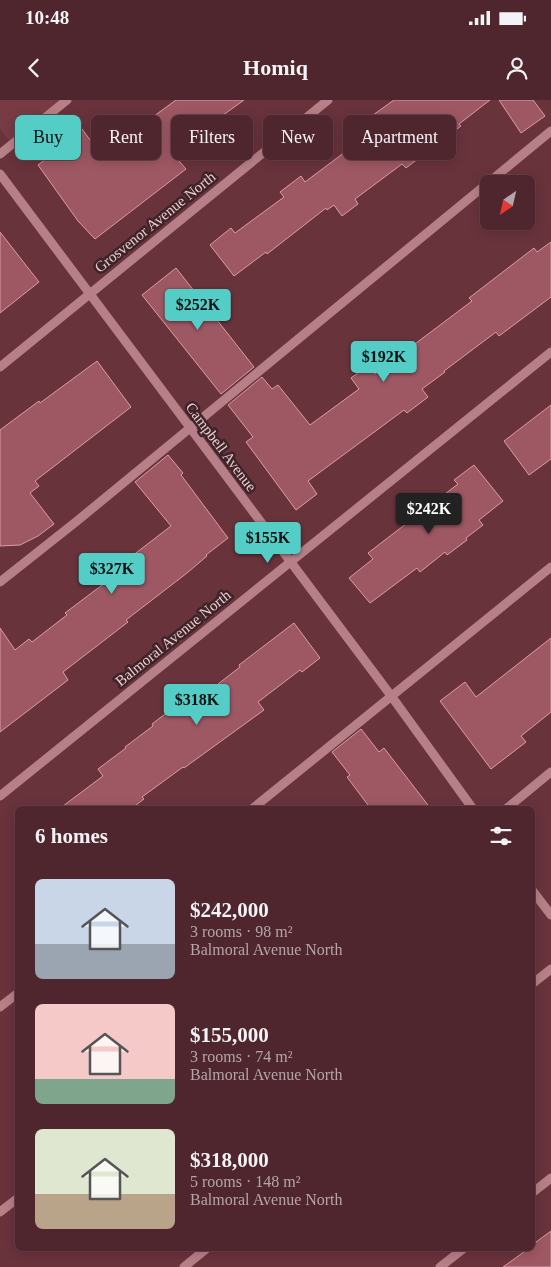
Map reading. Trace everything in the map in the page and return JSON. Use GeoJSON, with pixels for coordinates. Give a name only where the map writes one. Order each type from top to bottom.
{"type":"FeatureCollection","features":[{"type":"Feature","properties":{"kind":"street"},"geometry":{"type":"LineString","coordinates":[[0,154],[67,100]]}},
{"type":"Feature","properties":{"kind":"street","name":"Grosvenor Avenue North"},"geometry":{"type":"LineString","coordinates":[[0,367],[328,100]]}},
{"type":"Feature","properties":{"kind":"street"},"geometry":{"type":"LineString","coordinates":[[0,582],[551,132]]}},
{"type":"Feature","properties":{"kind":"street","name":"Campbell Avenue"},"geometry":{"type":"LineString","coordinates":[[0,174],[88,294],[392,697],[471,806]]}},
{"type":"Feature","properties":{"kind":"street","name":"Balmoral Avenue North"},"geometry":{"type":"LineString","coordinates":[[0,796],[551,352]]}},
{"type":"Feature","properties":{"kind":"street"},"geometry":{"type":"LineString","coordinates":[[256,806],[551,567]]}},
{"type":"Feature","properties":{"kind":"street"},"geometry":{"type":"LineString","coordinates":[[510,806],[551,772]]}},
{"type":"Feature","properties":{"kind":"street"},"geometry":{"type":"LineString","coordinates":[[535,894],[551,915]]}},
{"type":"Feature","properties":{"kind":"street"},"geometry":{"type":"LineString","coordinates":[[535,981],[551,968]]}},
{"type":"Feature","properties":{"kind":"street"},"geometry":{"type":"LineString","coordinates":[[0,1007],[15,995]]}},
{"type":"Feature","properties":{"kind":"street"},"geometry":{"type":"LineString","coordinates":[[535,1190],[551,1178]]}},
{"type":"Feature","properties":{"kind":"street"},"geometry":{"type":"LineString","coordinates":[[0,1212],[15,1200]]}},
{"type":"Feature","properties":{"kind":"street"},"geometry":{"type":"LineString","coordinates":[[184,1267],[204,1251]]}},
{"type":"Feature","properties":{"kind":"street"},"geometry":{"type":"LineString","coordinates":[[440,1267],[460,1251]]}},
{"type":"Feature","properties":{"kind":"shaded area"},"geometry":{"type":"Polygon","coordinates":[[[0,100],[63,100],[45,115],[15,115],[15,140],[11,143],[0,129],[0,100]]]}},
{"type":"Feature","properties":{"kind":"building"},"geometry":{"type":"Polygon","coordinates":[[[176,100],[244,100],[223,115],[171,115],[171,160],[180,160],[179,161],[186,169],[95,239],[78,221],[38,165],[45,160],[81,160],[81,128],[91,141],[91,160],[161,160],[161,115],[155,115],[176,100]]]}},
{"type":"Feature","properties":{"kind":"building"},"geometry":{"type":"Polygon","coordinates":[[[394,100],[490,100],[459,124],[461,126],[456,130],[456,115],[373,115],[394,100]]]}},
{"type":"Feature","properties":{"kind":"building"},"geometry":{"type":"Polygon","coordinates":[[[499,100],[533,100],[545,116],[521,133],[499,100]]]}},
{"type":"Feature","properties":{"kind":"building"},"geometry":{"type":"Polygon","coordinates":[[[343,154],[343,160],[416,160],[406,168],[402,164],[355,199],[358,204],[342,216],[334,205],[327,210],[326,208],[267,254],[266,252],[234,276],[210,245],[231,228],[235,233],[284,197],[280,192],[301,176],[305,182],[343,154]]]}},
{"type":"Feature","properties":{"kind":"building"},"geometry":{"type":"Polygon","coordinates":[[[0,232],[39,282],[0,313],[0,232]]]}},
{"type":"Feature","properties":{"kind":"building"},"geometry":{"type":"Polygon","coordinates":[[[551,242],[551,297],[499,336],[496,332],[444,371],[422,389],[428,397],[407,413],[404,410],[308,481],[317,494],[296,510],[246,442],[253,437],[228,405],[262,377],[272,389],[278,385],[310,425],[359,389],[351,378],[369,365],[375,374],[472,301],[469,298],[534,248],[537,252],[551,242]]]}},
{"type":"Feature","properties":{"kind":"building"},"geometry":{"type":"Polygon","coordinates":[[[176,268],[254,367],[221,394],[142,295],[176,268]]]}},
{"type":"Feature","properties":{"kind":"building"},"geometry":{"type":"Polygon","coordinates":[[[97,361],[131,407],[35,481],[39,486],[30,493],[54,524],[38,536],[20,545],[0,546],[0,430],[97,361]]]}},
{"type":"Feature","properties":{"kind":"building"},"geometry":{"type":"Polygon","coordinates":[[[551,405],[551,459],[529,475],[504,441],[551,405]]]}},
{"type":"Feature","properties":{"kind":"building"},"geometry":{"type":"Polygon","coordinates":[[[168,455],[183,473],[181,475],[228,538],[187,573],[126,620],[128,622],[63,672],[68,680],[0,732],[0,628],[15,650],[29,639],[32,642],[67,615],[65,613],[122,570],[119,566],[171,526],[135,482],[168,455]]]}},
{"type":"Feature","properties":{"kind":"building"},"geometry":{"type":"Polygon","coordinates":[[[474,465],[503,501],[479,520],[483,525],[466,538],[467,540],[447,555],[445,552],[420,572],[417,568],[370,603],[349,578],[373,559],[368,553],[458,484],[454,480],[474,465]]]}},
{"type":"Feature","properties":{"kind":"building"},"geometry":{"type":"Polygon","coordinates":[[[294,623],[320,658],[302,672],[300,670],[258,702],[264,710],[142,797],[144,799],[135,806],[63,806],[103,776],[98,769],[153,726],[152,724],[169,711],[172,715],[174,713],[177,716],[219,685],[240,667],[239,665],[294,623]]]}},
{"type":"Feature","properties":{"kind":"building"},"geometry":{"type":"Polygon","coordinates":[[[551,638],[551,712],[521,736],[526,742],[491,769],[440,701],[465,682],[476,697],[551,638]]]}},
{"type":"Feature","properties":{"kind":"building"},"geometry":{"type":"Polygon","coordinates":[[[361,729],[379,752],[384,748],[429,806],[369,806],[347,777],[350,775],[332,752],[361,729]]]}},
{"type":"Feature","properties":{"kind":"building"},"geometry":{"type":"Polygon","coordinates":[[[551,1231],[551,1267],[503,1267],[525,1251],[535,1251],[535,1243],[551,1231]]]}}]}
